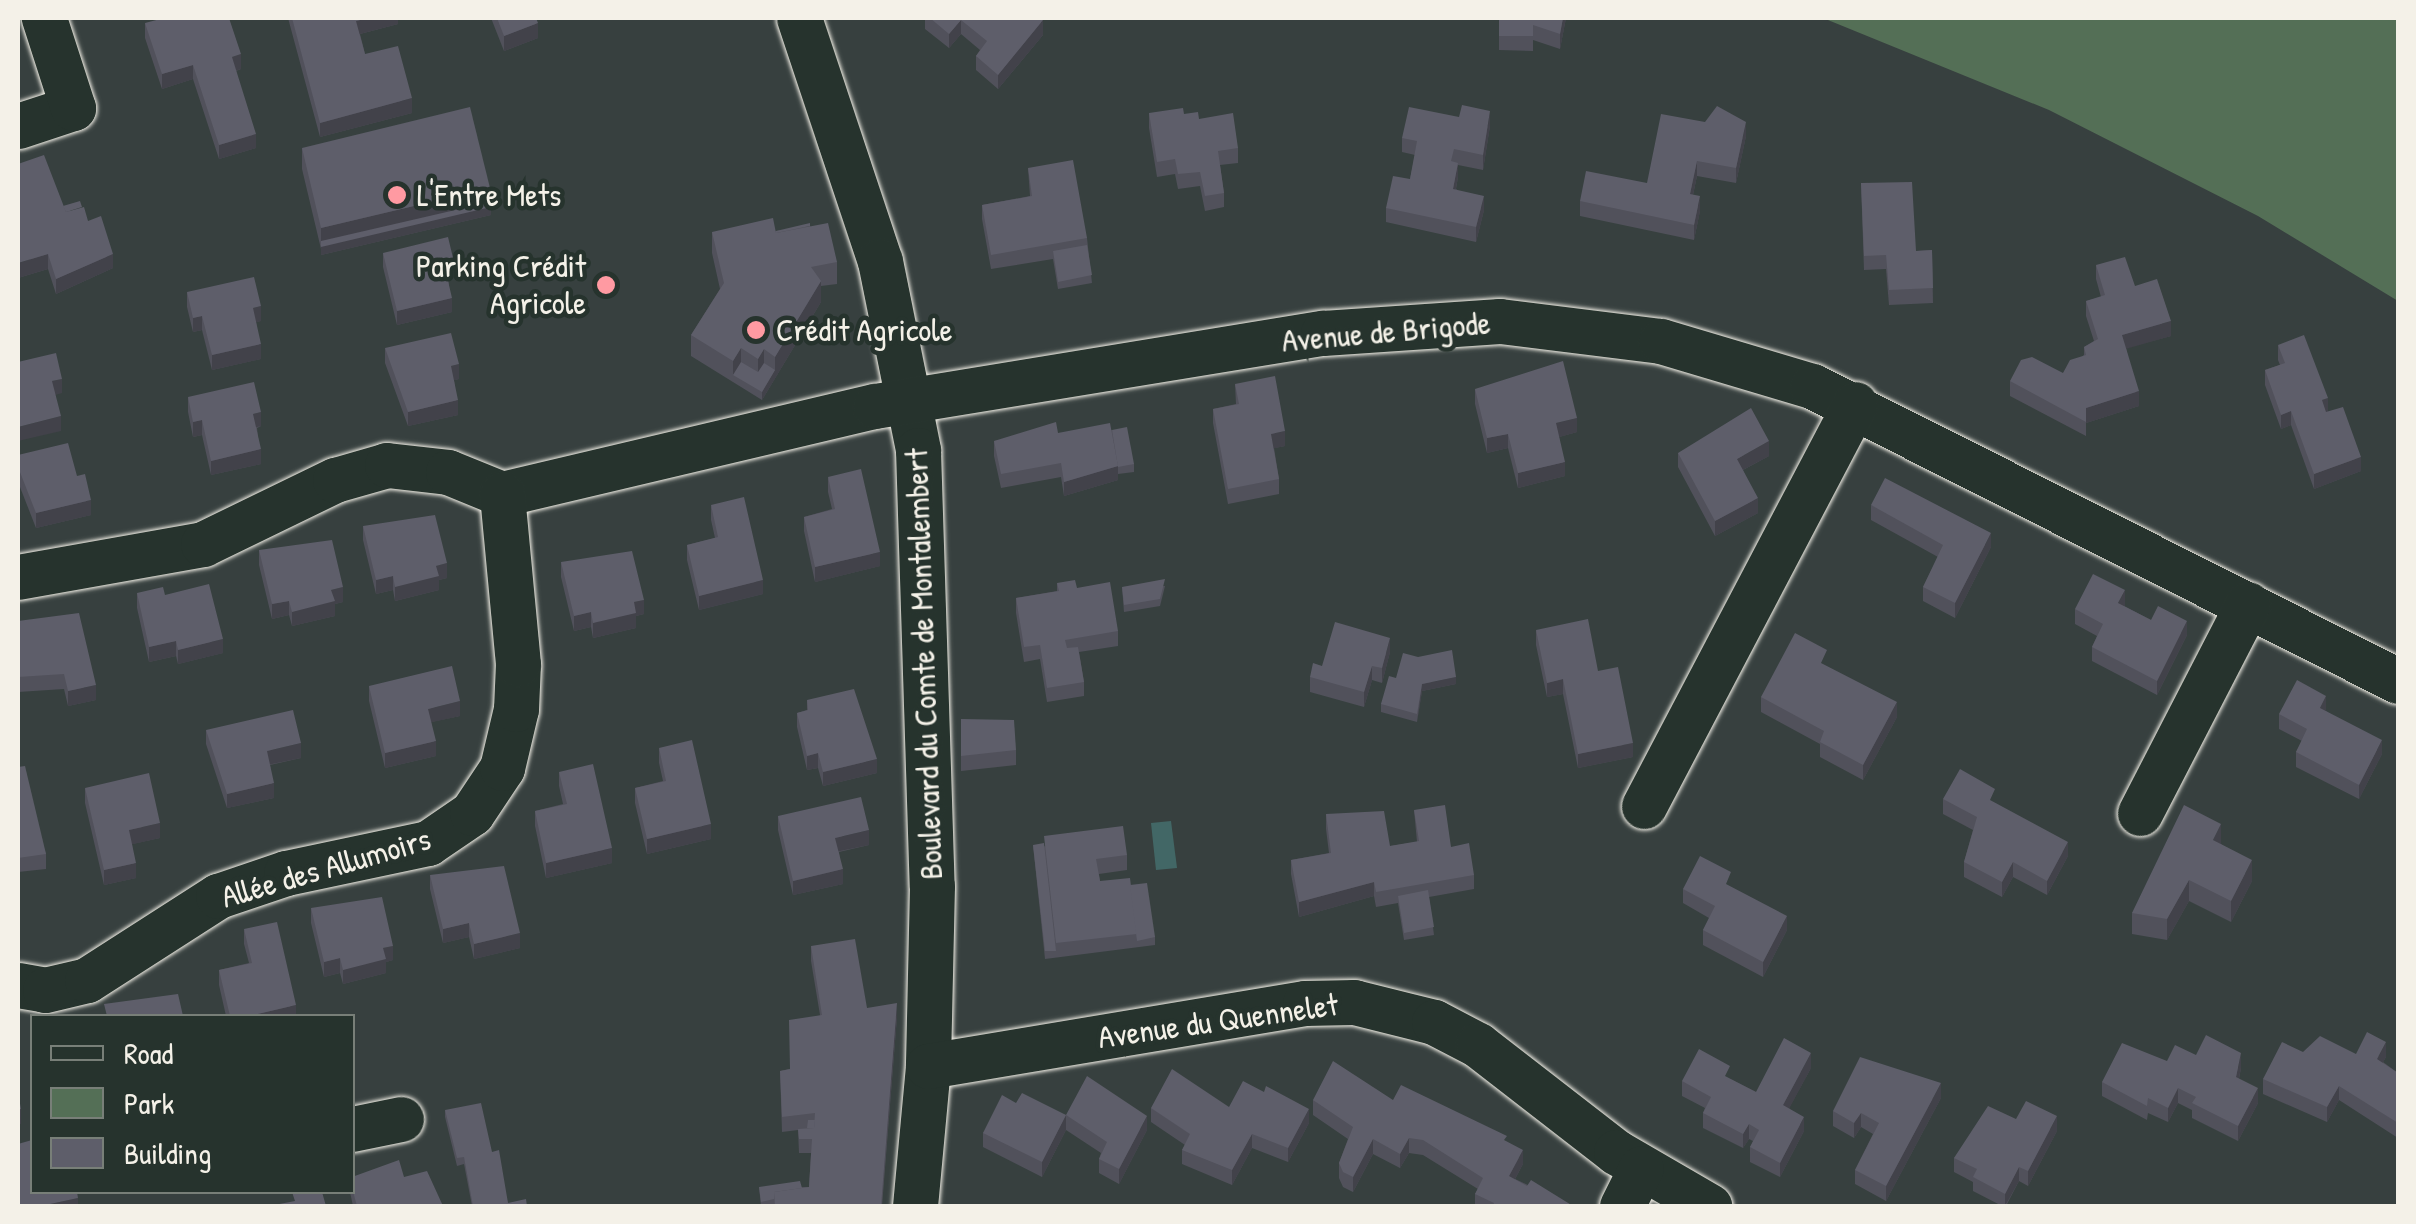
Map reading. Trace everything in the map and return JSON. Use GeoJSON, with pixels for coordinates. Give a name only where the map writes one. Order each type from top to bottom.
{"type":"FeatureCollection","features":[{"type":"Feature","properties":{"kind":"street"},"geometry":{"type":"LineString","coordinates":[[18,126],[73,108],[44,18]]}},
{"type":"Feature","properties":{"kind":"street","name":"Boulevard du Comte de Montalembert"},"geometry":{"type":"LineString","coordinates":[[799,18],[853,163],[911,402],[930,683],[928,1066],[916,1206]]}},
{"type":"Feature","properties":{"kind":"street","name":"Avenue de Brigode"},"geometry":{"type":"LineString","coordinates":[[911,402],[1354,328],[1500,321],[1605,332],[1714,353],[1855,404],[2398,681]]}},
{"type":"Feature","properties":{"kind":"street"},"geometry":{"type":"LineString","coordinates":[[18,577],[203,544],[335,480],[387,465],[448,472],[502,494],[911,402]]}},
{"type":"Feature","properties":{"kind":"street"},"geometry":{"type":"LineString","coordinates":[[1644,806],[1855,404]]}},
{"type":"Feature","properties":{"kind":"street","name":"Allée des Allumoirs"},"geometry":{"type":"LineString","coordinates":[[37,997],[106,971],[218,896],[286,873],[428,843],[472,813],[502,768],[516,708],[518,664],[502,494]]}},
{"type":"Feature","properties":{"kind":"street"},"geometry":{"type":"LineString","coordinates":[[2140,812],[2248,604]]}},
{"type":"Feature","properties":{"kind":"street","name":"Avenue du Quennelet"},"geometry":{"type":"LineString","coordinates":[[928,1066],[1305,1003],[1354,1002],[1434,1022],[1478,1046],[1631,1187],[1709,1206]]}},
{"type":"Feature","properties":{"kind":"street"},"geometry":{"type":"LineString","coordinates":[[355,1128],[401,1119]]}},
{"type":"Feature","properties":{"kind":"green space"},"geometry":{"type":"Polygon","coordinates":[[[1823,18],[2398,18],[2398,301],[2258,216],[2049,110],[1823,18]]]}},
{"type":"Feature","properties":{"kind":"water"},"geometry":{"type":"Polygon","coordinates":[[[1171,821],[1177,868],[1156,870],[1151,823],[1171,821]]]}},
{"type":"Feature","properties":{"kind":"building"},"geometry":{"type":"Polygon","coordinates":[[[164,18],[229,18],[241,54],[232,57],[256,134],[219,145],[193,65],[162,74],[145,23],[164,18]]]}},
{"type":"Feature","properties":{"kind":"building"},"geometry":{"type":"Polygon","coordinates":[[[292,18],[369,18],[356,21],[365,54],[398,46],[412,98],[320,123],[292,18]]]}},
{"type":"Feature","properties":{"kind":"building"},"geometry":{"type":"Polygon","coordinates":[[[497,18],[536,18],[538,23],[504,36],[497,18]]]}},
{"type":"Feature","properties":{"kind":"building"},"geometry":{"type":"Polygon","coordinates":[[[930,18],[1043,20],[998,75],[976,56],[987,41],[961,20],[949,34],[930,18]]]}},
{"type":"Feature","properties":{"kind":"building"},"geometry":{"type":"Polygon","coordinates":[[[1499,18],[1563,18],[1560,34],[1533,25],[1533,36],[1499,36],[1499,18]]]}},
{"type":"Feature","properties":{"kind":"building"},"geometry":{"type":"Polygon","coordinates":[[[1462,105],[1490,111],[1483,155],[1454,149],[1451,161],[1458,163],[1453,189],[1484,196],[1476,227],[1386,208],[1393,176],[1410,179],[1417,141],[1402,138],[1409,107],[1459,117],[1462,105]]]}},
{"type":"Feature","properties":{"kind":"building"},"geometry":{"type":"Polygon","coordinates":[[[1717,106],[1746,122],[1736,168],[1697,161],[1690,194],[1700,196],[1694,225],[1580,201],[1586,171],[1647,183],[1661,114],[1705,122],[1717,106]]]}},
{"type":"Feature","properties":{"kind":"building","name":"L'Entre Mets"},"geometry":{"type":"Polygon","coordinates":[[[470,107],[490,188],[321,228],[302,148],[470,107]]]}},
{"type":"Feature","properties":{"kind":"building"},"geometry":{"type":"Polygon","coordinates":[[[1183,108],[1184,114],[1198,112],[1199,119],[1233,113],[1238,148],[1218,151],[1224,193],[1205,196],[1200,172],[1178,174],[1175,159],[1157,162],[1149,113],[1183,108]]]}},
{"type":"Feature","properties":{"kind":"building"},"geometry":{"type":"Polygon","coordinates":[[[44,155],[66,212],[84,207],[88,221],[101,216],[113,254],[56,279],[48,254],[18,263],[18,164],[44,155]]]}},
{"type":"Feature","properties":{"kind":"building"},"geometry":{"type":"Polygon","coordinates":[[[1073,160],[1087,238],[991,255],[982,205],[1032,196],[1028,168],[1073,160]]]}},
{"type":"Feature","properties":{"kind":"building"},"geometry":{"type":"Polygon","coordinates":[[[1912,182],[1916,251],[1932,250],[1933,288],[1889,290],[1886,255],[1864,256],[1861,183],[1912,182]]]}},
{"type":"Feature","properties":{"kind":"building"},"geometry":{"type":"Polygon","coordinates":[[[80,201],[82,207],[66,212],[63,206],[80,201]]]}},
{"type":"Feature","properties":{"kind":"building"},"geometry":{"type":"Polygon","coordinates":[[[490,202],[491,207],[321,247],[321,241],[490,202]]]}},
{"type":"Feature","properties":{"kind":"building","name":"Crédit Agricole"},"geometry":{"type":"Polygon","coordinates":[[[773,218],[776,233],[828,223],[837,262],[811,267],[821,281],[775,357],[764,349],[758,359],[741,348],[733,361],[691,335],[724,283],[712,232],[773,218]]]}},
{"type":"Feature","properties":{"kind":"building"},"geometry":{"type":"Polygon","coordinates":[[[810,226],[776,233],[776,231],[810,226]]]}},
{"type":"Feature","properties":{"kind":"building"},"geometry":{"type":"Polygon","coordinates":[[[448,237],[454,262],[444,264],[452,298],[397,311],[383,253],[448,237]]]}},
{"type":"Feature","properties":{"kind":"building"},"geometry":{"type":"Polygon","coordinates":[[[1087,245],[1092,275],[1058,282],[1053,251],[1087,245]]]}},
{"type":"Feature","properties":{"kind":"building"},"geometry":{"type":"Polygon","coordinates":[[[2125,257],[2135,286],[2157,279],[2171,321],[2122,335],[2139,391],[2086,408],[2086,422],[2010,381],[2021,360],[2032,357],[2063,373],[2070,360],[2086,355],[2084,347],[2098,339],[2086,301],[2105,295],[2096,265],[2125,257]]]}},
{"type":"Feature","properties":{"kind":"building"},"geometry":{"type":"Polygon","coordinates":[[[254,277],[261,306],[253,308],[261,344],[212,355],[202,316],[193,318],[187,292],[254,277]]]}},
{"type":"Feature","properties":{"kind":"building"},"geometry":{"type":"Polygon","coordinates":[[[451,333],[459,364],[451,366],[458,400],[408,412],[385,348],[451,333]]]}},
{"type":"Feature","properties":{"kind":"building"},"geometry":{"type":"Polygon","coordinates":[[[2304,335],[2328,398],[2322,400],[2326,412],[2343,407],[2361,457],[2314,474],[2291,411],[2281,415],[2265,370],[2285,363],[2278,345],[2304,335]]]}},
{"type":"Feature","properties":{"kind":"building"},"geometry":{"type":"Polygon","coordinates":[[[56,353],[62,379],[52,381],[61,416],[18,427],[18,362],[56,353]]]}},
{"type":"Feature","properties":{"kind":"building"},"geometry":{"type":"Polygon","coordinates":[[[1563,361],[1577,418],[1556,423],[1565,462],[1518,473],[1508,434],[1487,438],[1475,389],[1563,361]]]}},
{"type":"Feature","properties":{"kind":"building"},"geometry":{"type":"Polygon","coordinates":[[[741,362],[758,372],[764,363],[775,370],[762,392],[733,375],[741,362]]]}},
{"type":"Feature","properties":{"kind":"building"},"geometry":{"type":"Polygon","coordinates":[[[1275,376],[1285,431],[1271,434],[1279,479],[1228,489],[1213,409],[1239,404],[1235,384],[1275,376]]]}},
{"type":"Feature","properties":{"kind":"building"},"geometry":{"type":"Polygon","coordinates":[[[254,382],[261,412],[253,414],[261,449],[211,461],[202,420],[193,422],[188,397],[254,382]]]}},
{"type":"Feature","properties":{"kind":"building"},"geometry":{"type":"Polygon","coordinates":[[[1751,408],[1769,441],[1737,459],[1758,498],[1715,521],[1678,453],[1751,408]]]}},
{"type":"Feature","properties":{"kind":"building"},"geometry":{"type":"Polygon","coordinates":[[[1056,422],[1058,433],[1110,423],[1118,466],[1064,482],[1061,463],[1001,474],[994,441],[1056,422]]]}},
{"type":"Feature","properties":{"kind":"building"},"geometry":{"type":"Polygon","coordinates":[[[1127,427],[1134,464],[1118,467],[1112,430],[1127,427]]]}},
{"type":"Feature","properties":{"kind":"building"},"geometry":{"type":"Polygon","coordinates":[[[68,443],[77,476],[85,474],[91,500],[36,513],[18,467],[18,455],[68,443]]]}},
{"type":"Feature","properties":{"kind":"building"},"geometry":{"type":"Polygon","coordinates":[[[861,469],[880,552],[815,567],[804,517],[835,509],[828,477],[861,469]]]}},
{"type":"Feature","properties":{"kind":"building"},"geometry":{"type":"Polygon","coordinates":[[[1885,478],[1991,533],[1955,603],[1923,587],[1943,545],[1871,505],[1885,478]]]}},
{"type":"Feature","properties":{"kind":"building"},"geometry":{"type":"Polygon","coordinates":[[[744,497],[763,580],[699,596],[687,545],[718,537],[711,505],[744,497]]]}},
{"type":"Feature","properties":{"kind":"building"},"geometry":{"type":"Polygon","coordinates":[[[435,515],[447,563],[436,566],[439,576],[395,587],[393,576],[376,580],[363,526],[435,515]]]}},
{"type":"Feature","properties":{"kind":"building"},"geometry":{"type":"Polygon","coordinates":[[[332,540],[343,587],[331,590],[335,601],[292,612],[289,601],[272,604],[259,550],[332,540]]]}},
{"type":"Feature","properties":{"kind":"building"},"geometry":{"type":"Polygon","coordinates":[[[632,551],[644,600],[634,602],[636,613],[593,623],[591,612],[574,616],[561,562],[632,551]]]}},
{"type":"Feature","properties":{"kind":"building"},"geometry":{"type":"Polygon","coordinates":[[[2093,574],[2125,590],[2118,603],[2151,620],[2158,606],[2187,621],[2157,681],[2092,647],[2103,624],[2075,609],[2093,574]]]}},
{"type":"Feature","properties":{"kind":"building"},"geometry":{"type":"Polygon","coordinates":[[[1165,579],[1160,599],[1124,605],[1122,587],[1165,579]]]}},
{"type":"Feature","properties":{"kind":"building"},"geometry":{"type":"Polygon","coordinates":[[[1075,580],[1077,588],[1110,582],[1118,631],[1065,640],[1067,648],[1078,647],[1084,682],[1047,688],[1040,645],[1024,647],[1016,598],[1059,591],[1057,583],[1075,580]]]}},
{"type":"Feature","properties":{"kind":"building"},"geometry":{"type":"Polygon","coordinates":[[[209,584],[223,639],[178,650],[176,641],[149,647],[137,593],[163,587],[165,595],[209,584]]]}},
{"type":"Feature","properties":{"kind":"building"},"geometry":{"type":"Polygon","coordinates":[[[79,613],[96,685],[68,691],[64,674],[18,677],[18,621],[79,613]]]}},
{"type":"Feature","properties":{"kind":"building"},"geometry":{"type":"Polygon","coordinates":[[[1588,619],[1598,671],[1618,667],[1633,743],[1578,754],[1563,679],[1547,683],[1536,630],[1588,619]]]}},
{"type":"Feature","properties":{"kind":"building"},"geometry":{"type":"Polygon","coordinates":[[[1335,622],[1390,638],[1382,668],[1372,666],[1364,692],[1310,677],[1313,663],[1322,666],[1335,622]]]}},
{"type":"Feature","properties":{"kind":"building"},"geometry":{"type":"Polygon","coordinates":[[[1795,633],[1827,650],[1821,663],[1897,702],[1863,765],[1820,742],[1824,731],[1761,697],[1795,633]]]}},
{"type":"Feature","properties":{"kind":"building"},"geometry":{"type":"Polygon","coordinates":[[[1452,650],[1456,677],[1422,684],[1417,714],[1381,704],[1389,676],[1396,678],[1403,653],[1418,657],[1452,650]]]}},
{"type":"Feature","properties":{"kind":"building"},"geometry":{"type":"Polygon","coordinates":[[[452,666],[460,701],[428,709],[436,741],[385,753],[369,686],[452,666]]]}},
{"type":"Feature","properties":{"kind":"building"},"geometry":{"type":"Polygon","coordinates":[[[2297,680],[2326,696],[2320,708],[2382,740],[2359,785],[2296,752],[2307,729],[2279,714],[2297,680]]]}},
{"type":"Feature","properties":{"kind":"building"},"geometry":{"type":"Polygon","coordinates":[[[854,689],[877,759],[823,772],[818,753],[807,756],[797,713],[808,710],[807,700],[854,689]]]}},
{"type":"Feature","properties":{"kind":"building"},"geometry":{"type":"Polygon","coordinates":[[[293,710],[301,743],[267,751],[274,783],[227,794],[206,730],[293,710]]]}},
{"type":"Feature","properties":{"kind":"building"},"geometry":{"type":"Polygon","coordinates":[[[961,719],[1014,720],[1016,750],[961,756],[961,719]]]}},
{"type":"Feature","properties":{"kind":"building"},"geometry":{"type":"Polygon","coordinates":[[[692,740],[711,824],[647,839],[635,788],[666,781],[659,748],[692,740]]]}},
{"type":"Feature","properties":{"kind":"building"},"geometry":{"type":"Polygon","coordinates":[[[593,764],[612,848],[546,863],[535,811],[567,804],[559,772],[593,764]]]}},
{"type":"Feature","properties":{"kind":"building"},"geometry":{"type":"Polygon","coordinates":[[[25,766],[46,854],[18,858],[18,767],[25,766]]]}},
{"type":"Feature","properties":{"kind":"building"},"geometry":{"type":"Polygon","coordinates":[[[1960,769],[1995,789],[1990,800],[2068,842],[2047,881],[2013,862],[2002,882],[1964,862],[1977,817],[1943,799],[1960,769]]]}},
{"type":"Feature","properties":{"kind":"building"},"geometry":{"type":"Polygon","coordinates":[[[149,773],[160,823],[129,830],[136,863],[104,870],[85,788],[149,773]]]}},
{"type":"Feature","properties":{"kind":"building"},"geometry":{"type":"Polygon","coordinates":[[[861,797],[869,830],[835,838],[843,869],[793,881],[778,816],[861,797]]]}},
{"type":"Feature","properties":{"kind":"building"},"geometry":{"type":"Polygon","coordinates":[[[1445,805],[1451,847],[1469,843],[1474,875],[1376,892],[1374,882],[1299,902],[1291,860],[1331,853],[1326,814],[1384,811],[1390,846],[1419,841],[1414,810],[1445,805]]]}},
{"type":"Feature","properties":{"kind":"building"},"geometry":{"type":"Polygon","coordinates":[[[2184,805],[2221,824],[2213,840],[2252,860],[2231,901],[2189,880],[2167,919],[2132,913],[2184,805]]]}},
{"type":"Feature","properties":{"kind":"building"},"geometry":{"type":"Polygon","coordinates":[[[1123,826],[1127,855],[1096,859],[1100,881],[1130,878],[1137,934],[1056,943],[1044,836],[1123,826]]]}},
{"type":"Feature","properties":{"kind":"building"},"geometry":{"type":"Polygon","coordinates":[[[1044,843],[1056,951],[1045,951],[1033,845],[1044,843]]]}},
{"type":"Feature","properties":{"kind":"building"},"geometry":{"type":"Polygon","coordinates":[[[1700,856],[1731,872],[1726,884],[1787,916],[1763,962],[1703,930],[1715,906],[1683,889],[1700,856]]]}},
{"type":"Feature","properties":{"kind":"building"},"geometry":{"type":"Polygon","coordinates":[[[504,866],[520,933],[474,944],[469,923],[443,929],[430,875],[504,866]]]}},
{"type":"Feature","properties":{"kind":"building"},"geometry":{"type":"Polygon","coordinates":[[[1147,883],[1155,937],[1137,941],[1130,885],[1147,883]]]}},
{"type":"Feature","properties":{"kind":"building"},"geometry":{"type":"Polygon","coordinates":[[[1428,890],[1434,927],[1404,933],[1398,896],[1428,890]]]}},
{"type":"Feature","properties":{"kind":"building"},"geometry":{"type":"Polygon","coordinates":[[[382,897],[393,946],[383,948],[386,959],[343,970],[340,958],[324,962],[311,908],[382,897]]]}},
{"type":"Feature","properties":{"kind":"building"},"geometry":{"type":"Polygon","coordinates":[[[277,922],[296,1005],[258,1014],[230,1014],[219,970],[252,963],[244,929],[277,922]]]}},
{"type":"Feature","properties":{"kind":"building"},"geometry":{"type":"Polygon","coordinates":[[[855,939],[867,1008],[897,1003],[881,1206],[775,1206],[774,1192],[809,1187],[812,1139],[799,1139],[798,1129],[814,1128],[815,1113],[782,1117],[780,1071],[790,1069],[789,1020],[822,1015],[811,946],[855,939]]]}},
{"type":"Feature","properties":{"kind":"building"},"geometry":{"type":"Polygon","coordinates":[[[178,994],[183,1014],[106,1014],[104,1004],[178,994]]]}},
{"type":"Feature","properties":{"kind":"building"},"geometry":{"type":"Polygon","coordinates":[[[2367,1032],[2386,1042],[2377,1059],[2398,1073],[2398,1123],[2339,1086],[2327,1107],[2263,1079],[2282,1042],[2303,1052],[2320,1036],[2356,1054],[2367,1032]]]}},
{"type":"Feature","properties":{"kind":"building"},"geometry":{"type":"Polygon","coordinates":[[[2206,1035],[2241,1053],[2236,1077],[2258,1088],[2238,1126],[2192,1103],[2196,1097],[2178,1088],[2168,1108],[2148,1098],[2147,1106],[2102,1082],[2122,1043],[2167,1061],[2175,1045],[2196,1055],[2206,1035]]]}},
{"type":"Feature","properties":{"kind":"building"},"geometry":{"type":"Polygon","coordinates":[[[1784,1038],[1811,1053],[1783,1105],[1804,1117],[1780,1163],[1750,1147],[1759,1130],[1749,1124],[1743,1134],[1703,1113],[1711,1097],[1682,1081],[1699,1049],[1730,1066],[1725,1076],[1756,1092],[1784,1038]]]}},
{"type":"Feature","properties":{"kind":"building"},"geometry":{"type":"Polygon","coordinates":[[[1860,1057],[1941,1083],[1886,1186],[1855,1170],[1879,1123],[1861,1113],[1854,1123],[1833,1111],[1860,1057]]]}},
{"type":"Feature","properties":{"kind":"building"},"geometry":{"type":"Polygon","coordinates":[[[1333,1061],[1393,1100],[1401,1085],[1507,1136],[1504,1140],[1523,1150],[1509,1176],[1527,1186],[1531,1180],[1573,1206],[1493,1206],[1494,1203],[1475,1194],[1483,1178],[1423,1140],[1409,1138],[1400,1154],[1373,1139],[1353,1177],[1343,1172],[1339,1163],[1353,1127],[1313,1100],[1333,1061]]]}},
{"type":"Feature","properties":{"kind":"building"},"geometry":{"type":"Polygon","coordinates":[[[1172,1069],[1229,1107],[1243,1081],[1264,1092],[1266,1086],[1309,1109],[1288,1148],[1252,1134],[1232,1170],[1182,1150],[1190,1134],[1151,1108],[1172,1069]]]}},
{"type":"Feature","properties":{"kind":"building"},"geometry":{"type":"Polygon","coordinates":[[[1087,1076],[1147,1116],[1119,1169],[1099,1159],[1107,1142],[1066,1115],[1087,1076]]]}},
{"type":"Feature","properties":{"kind":"building"},"geometry":{"type":"Polygon","coordinates":[[[1022,1093],[1066,1115],[1042,1162],[983,1133],[1002,1095],[1016,1103],[1022,1093]]]}},
{"type":"Feature","properties":{"kind":"building"},"geometry":{"type":"Polygon","coordinates":[[[2026,1101],[2057,1116],[2028,1171],[2019,1167],[2005,1194],[1973,1177],[1977,1169],[1954,1158],[1988,1106],[2016,1119],[2026,1101]]]}},
{"type":"Feature","properties":{"kind":"building"},"geometry":{"type":"Polygon","coordinates":[[[481,1103],[492,1152],[499,1150],[508,1203],[526,1199],[527,1206],[473,1206],[464,1157],[457,1158],[445,1110],[481,1103]]]}},
{"type":"Feature","properties":{"kind":"building"},"geometry":{"type":"Polygon","coordinates":[[[30,1141],[30,1194],[77,1194],[78,1198],[41,1206],[18,1206],[18,1144],[30,1141]]]}},
{"type":"Feature","properties":{"kind":"building"},"geometry":{"type":"Polygon","coordinates":[[[399,1160],[404,1177],[427,1171],[443,1206],[357,1206],[355,1176],[399,1160]]]}},
{"type":"Feature","properties":{"kind":"building"},"geometry":{"type":"Polygon","coordinates":[[[800,1181],[802,1188],[774,1192],[774,1199],[761,1202],[759,1187],[800,1181]]]}},
{"type":"Feature","properties":{"kind":"building"},"geometry":{"type":"Polygon","coordinates":[[[293,1194],[323,1194],[326,1206],[269,1206],[295,1201],[293,1194]]]}},
{"type":"Feature","properties":{"kind":"place","name":"L'Entre Mets"},"geometry":{"type":"Point","coordinates":[397,195]}},
{"type":"Feature","properties":{"kind":"place","name":"Parking Crédit Agricole"},"geometry":{"type":"Point","coordinates":[606,285]}},
{"type":"Feature","properties":{"kind":"place","name":"Crédit Agricole"},"geometry":{"type":"Point","coordinates":[756,330]}}]}
